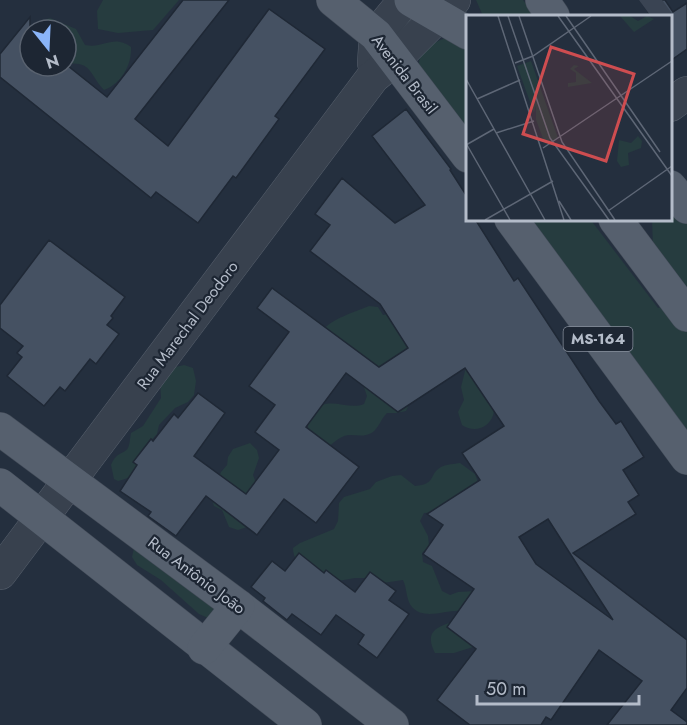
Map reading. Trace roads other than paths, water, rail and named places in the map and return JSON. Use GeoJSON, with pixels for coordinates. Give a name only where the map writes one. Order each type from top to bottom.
{"type":"FeatureCollection","features":[{"type":"Feature","properties":{"kind":"main road","name":"Avenida Brasil"},"geometry":{"type":"LineString","coordinates":[[333,0],[466,154]]}},
{"type":"Feature","properties":{"kind":"main road"},"geometry":{"type":"LineString","coordinates":[[411,0],[446,8],[466,31]]}},
{"type":"Feature","properties":{"kind":"main road"},"geometry":{"type":"LineString","coordinates":[[542,0],[552,15]]}},
{"type":"Feature","properties":{"kind":"main road"},"geometry":{"type":"LineString","coordinates":[[672,189],[687,207]]}},
{"type":"Feature","properties":{"kind":"main road","name":"MS-164"},"geometry":{"type":"LineString","coordinates":[[512,220],[687,458]]}},
{"type":"Feature","properties":{"kind":"main road"},"geometry":{"type":"LineString","coordinates":[[617,220],[638,234],[687,315]]}},
{"type":"Feature","properties":{"kind":"main road","name":"Rua Antônio João"},"geometry":{"type":"LineString","coordinates":[[0,429],[238,606],[392,725]]}},
{"type":"Feature","properties":{"kind":"main road"},"geometry":{"type":"LineString","coordinates":[[0,485],[304,725]]}},
{"type":"Feature","properties":{"kind":"main road"},"geometry":{"type":"LineString","coordinates":[[204,648],[238,606]]}},
{"type":"Feature","properties":{"kind":"street","name":"Rua Marechal Deodoro"},"geometry":{"type":"LineString","coordinates":[[0,573],[71,480],[381,57],[405,0]]}},
{"type":"Feature","properties":{"kind":"street","name":"Rua Marechal Deodoro"},"geometry":{"type":"LineString","coordinates":[[381,57],[446,8]]}},
{"type":"Feature","properties":{"kind":"street"},"geometry":{"type":"LineString","coordinates":[[672,104],[687,93]]}},
{"type":"Feature","properties":{"kind":"tunnel"},"geometry":{"type":"LineString","coordinates":[[647,11],[662,0]]}}]}
